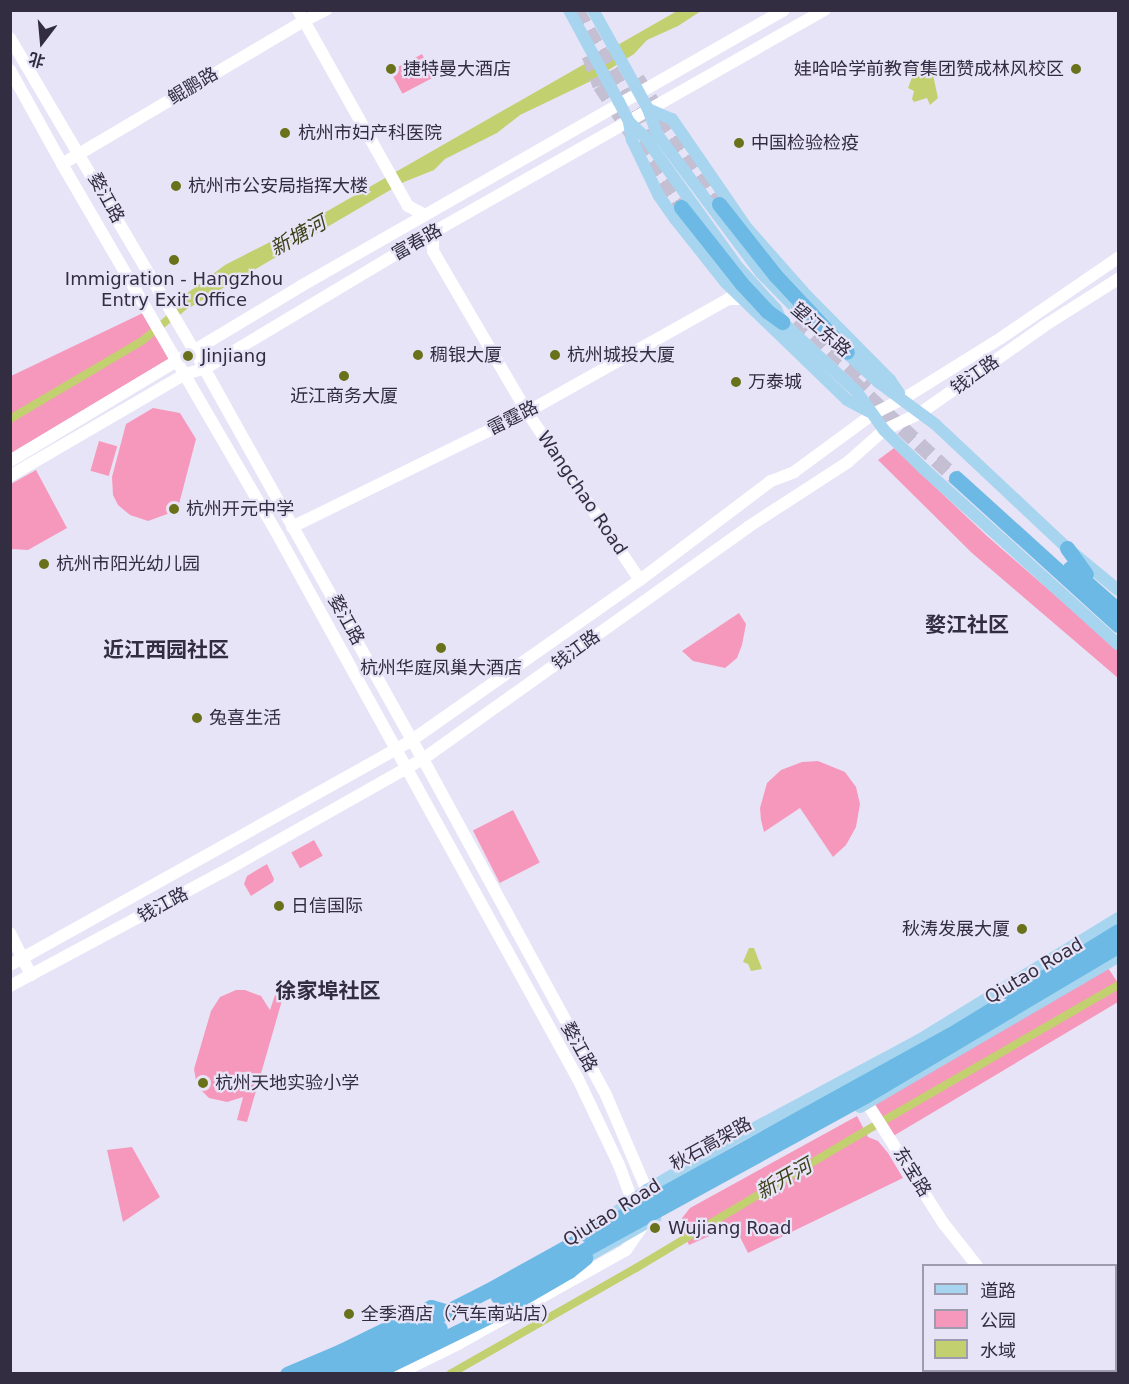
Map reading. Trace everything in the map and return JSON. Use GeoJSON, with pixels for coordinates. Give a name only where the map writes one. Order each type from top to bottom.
{"type":"FeatureCollection","features":[{"type":"Feature","properties":{"kind":"highway"},"geometry":{"type":"LineString","coordinates":[[719,204],[775,275],[847,352]]}},
{"type":"Feature","properties":{"kind":"highway"},"geometry":{"type":"LineString","coordinates":[[681,207],[742,284],[766,311],[782,322]]}},
{"type":"Feature","properties":{"kind":"highway"},"geometry":{"type":"LineString","coordinates":[[959,475],[1112,603]]}},
{"type":"Feature","properties":{"kind":"highway"},"geometry":{"type":"LineString","coordinates":[[1067,548],[1112,603],[1119,625]]}},
{"type":"Feature","properties":{"kind":"highway","name":"秋石高架路"},"geometry":{"type":"LineString","coordinates":[[313,1374],[377,1347],[487,1292],[958,1030],[1119,931]]}},
{"type":"Feature","properties":{"kind":"highway","name":"秋石高架路"},"geometry":{"type":"LineString","coordinates":[[342,1374],[446,1325],[845,1107],[1119,946]]}},
{"type":"Feature","properties":{"kind":"highway"},"geometry":{"type":"LineString","coordinates":[[372,1374],[500,1311],[570,1271],[585,1258]]}},
{"type":"Feature","properties":{"kind":"highway"},"geometry":{"type":"LineString","coordinates":[[287,1374],[341,1351],[431,1307],[445,1311]]}},
{"type":"Feature","properties":{"kind":"main road","name":"鲲鹏路"},"geometry":{"type":"LineString","coordinates":[[62,164],[301,16],[326,10]]}},
{"type":"Feature","properties":{"kind":"main road"},"geometry":{"type":"LineString","coordinates":[[569,10],[629,122],[632,140],[659,196],[726,283],[847,400],[873,414]]}},
{"type":"Feature","properties":{"kind":"main road","name":"望江东路"},"geometry":{"type":"LineString","coordinates":[[593,10],[648,109],[657,134],[761,273],[818,331],[847,352],[878,382],[935,424],[1067,548]]}},
{"type":"Feature","properties":{"kind":"main road","name":"富春路"},"geometry":{"type":"LineString","coordinates":[[10,460],[424,214],[619,102],[640,94],[784,10]]}},
{"type":"Feature","properties":{"kind":"main road","name":"富春路"},"geometry":{"type":"LineString","coordinates":[[10,476],[185,374],[204,369],[433,233],[825,10]]}},
{"type":"Feature","properties":{"kind":"main road"},"geometry":{"type":"LineString","coordinates":[[301,16],[406,203],[406,225]]}},
{"type":"Feature","properties":{"kind":"main road","name":"婺江路"},"geometry":{"type":"LineString","coordinates":[[10,38],[81,153],[194,350],[423,759],[606,1095],[658,1215]]}},
{"type":"Feature","properties":{"kind":"main road","name":"婺江路"},"geometry":{"type":"LineString","coordinates":[[10,70],[62,164],[279,537],[578,1079],[619,1165],[642,1227]]}},
{"type":"Feature","properties":{"kind":"main road"},"geometry":{"type":"LineString","coordinates":[[648,109],[672,119],[747,228],[806,295],[890,380],[903,399]]}},
{"type":"Feature","properties":{"kind":"main road","name":"望江东路"},"geometry":{"type":"LineString","coordinates":[[629,122],[644,136],[737,266],[776,309],[782,322],[857,392],[884,430],[982,524],[1119,644]]}},
{"type":"Feature","properties":{"kind":"main road"},"geometry":{"type":"LineString","coordinates":[[406,203],[424,214]]}},
{"type":"Feature","properties":{"kind":"main road"},"geometry":{"type":"LineString","coordinates":[[416,243],[433,251],[433,233]]}},
{"type":"Feature","properties":{"kind":"main road","name":"Wangchao Road"},"geometry":{"type":"LineString","coordinates":[[433,251],[527,412],[640,580]]}},
{"type":"Feature","properties":{"kind":"main road","name":"钱江路"},"geometry":{"type":"LineString","coordinates":[[10,965],[412,740],[640,580],[771,481],[794,472],[873,414],[903,399],[1119,258]]}},
{"type":"Feature","properties":{"kind":"main road","name":"钱江路"},"geometry":{"type":"LineString","coordinates":[[10,986],[223,872],[423,759],[748,526],[848,462],[884,430],[919,414],[1044,326],[1119,279]]}},
{"type":"Feature","properties":{"kind":"main road"},"geometry":{"type":"LineString","coordinates":[[726,283],[728,299]]}},
{"type":"Feature","properties":{"kind":"main road","name":"雷霆路"},"geometry":{"type":"LineString","coordinates":[[292,527],[527,412],[728,299],[743,299]]}},
{"type":"Feature","properties":{"kind":"main road","name":"Qiutao Road"},"geometry":{"type":"LineString","coordinates":[[320,1374],[399,1338],[647,1190],[919,1041],[1119,918]]}},
{"type":"Feature","properties":{"kind":"main road"},"geometry":{"type":"LineString","coordinates":[[10,933],[31,975]]}},
{"type":"Feature","properties":{"kind":"main road","name":"Qiutao Road"},"geometry":{"type":"LineString","coordinates":[[360,1374],[452,1329],[866,1104],[1119,957]]}},
{"type":"Feature","properties":{"kind":"main road","name":"东宝路"},"geometry":{"type":"LineString","coordinates":[[851,1077],[944,1224],[975,1264]]}},
{"type":"Feature","properties":{"kind":"main road"},"geometry":{"type":"LineString","coordinates":[[397,1374],[458,1344],[626,1250],[642,1227]]}},
{"type":"Feature","properties":{"kind":"green space"},"geometry":{"type":"Polygon","coordinates":[[[422,54],[434,77],[402,94],[390,71],[422,54]]]}},
{"type":"Feature","properties":{"kind":"green space"},"geometry":{"type":"Polygon","coordinates":[[[145,312],[170,358],[11,453],[11,376],[145,312]]]}},
{"type":"Feature","properties":{"kind":"green space"},"geometry":{"type":"Polygon","coordinates":[[[153,408],[180,413],[196,439],[179,504],[170,513],[148,521],[130,515],[118,505],[113,495],[112,477],[126,424],[153,408]]]}},
{"type":"Feature","properties":{"kind":"green space"},"geometry":{"type":"Polygon","coordinates":[[[99,441],[117,446],[109,476],[90,471],[99,441]]]}},
{"type":"Feature","properties":{"kind":"green space"},"geometry":{"type":"Polygon","coordinates":[[[894,448],[987,536],[1118,650],[1118,678],[972,553],[878,460],[894,448]]]}},
{"type":"Feature","properties":{"kind":"green space"},"geometry":{"type":"Polygon","coordinates":[[[36,470],[67,528],[28,550],[11,549],[11,484],[36,470]]]}},
{"type":"Feature","properties":{"kind":"green space"},"geometry":{"type":"Polygon","coordinates":[[[739,613],[746,624],[742,645],[737,658],[725,668],[693,661],[682,651],[739,613]]]}},
{"type":"Feature","properties":{"kind":"green space"},"geometry":{"type":"Polygon","coordinates":[[[818,761],[845,772],[856,787],[860,804],[856,827],[846,845],[833,857],[800,808],[764,832],[761,820],[760,808],[767,783],[781,770],[802,762],[818,761]]]}},
{"type":"Feature","properties":{"kind":"green space"},"geometry":{"type":"Polygon","coordinates":[[[513,810],[540,863],[500,883],[473,830],[513,810]]]}},
{"type":"Feature","properties":{"kind":"green space"},"geometry":{"type":"Polygon","coordinates":[[[314,840],[323,856],[300,868],[291,853],[314,840]]]}},
{"type":"Feature","properties":{"kind":"green space"},"geometry":{"type":"Polygon","coordinates":[[[267,864],[274,879],[273,882],[251,896],[244,884],[247,876],[267,864]]]}},
{"type":"Feature","properties":{"kind":"green space"},"geometry":{"type":"Polygon","coordinates":[[[1106,965],[1118,983],[1118,1002],[890,1138],[869,1108],[1106,965]]]}},
{"type":"Feature","properties":{"kind":"green space"},"geometry":{"type":"Polygon","coordinates":[[[236,990],[245,990],[261,996],[270,1010],[275,995],[283,997],[247,1122],[237,1120],[243,1097],[227,1102],[209,1098],[197,1086],[194,1069],[211,1011],[220,997],[236,990]]]}},
{"type":"Feature","properties":{"kind":"green space"},"geometry":{"type":"Polygon","coordinates":[[[857,1116],[868,1137],[878,1141],[903,1178],[748,1253],[734,1225],[689,1245],[680,1226],[682,1218],[690,1208],[857,1116]]]}},
{"type":"Feature","properties":{"kind":"green space"},"geometry":{"type":"Polygon","coordinates":[[[132,1147],[160,1197],[123,1222],[107,1150],[132,1147]]]}},
{"type":"Feature","properties":{"kind":"water"},"geometry":{"type":"Polygon","coordinates":[[[677,11],[701,11],[678,26],[647,40],[634,54],[591,81],[520,115],[497,133],[445,159],[434,170],[404,182],[189,308],[182,297],[225,265],[303,225],[677,11]]]}},
{"type":"Feature","properties":{"kind":"water"},"geometry":{"type":"Polygon","coordinates":[[[918,61],[923,61],[932,70],[938,98],[930,105],[927,98],[914,102],[912,99],[914,91],[908,88],[918,61]]]}},
{"type":"Feature","properties":{"kind":"water"},"geometry":{"type":"Polygon","coordinates":[[[749,948],[754,948],[762,969],[751,971],[748,964],[743,962],[749,948]]]}},
{"type":"Feature","properties":{"kind":"waterway","name":"新塘河"},"geometry":{"type":"LineString","coordinates":[[10,419],[142,341],[194,298]]}},
{"type":"Feature","properties":{"kind":"waterway","name":"新开河"},"geometry":{"type":"LineString","coordinates":[[450,1374],[636,1268],[850,1140],[1118,985]]}},
{"type":"Feature","properties":{"kind":"tunnel"},"geometry":{"type":"LineString","coordinates":[[577,10],[653,144]]}},
{"type":"Feature","properties":{"kind":"tunnel"},"geometry":{"type":"LineString","coordinates":[[589,55],[600,85],[681,207]]}},
{"type":"Feature","properties":{"kind":"tunnel"},"geometry":{"type":"LineString","coordinates":[[637,78],[719,204]]}},
{"type":"Feature","properties":{"kind":"tunnel"},"geometry":{"type":"LineString","coordinates":[[798,318],[870,385]]}},
{"type":"Feature","properties":{"kind":"tunnel"},"geometry":{"type":"LineString","coordinates":[[852,381],[956,478]]}},
{"type":"Feature","properties":{"kind":"place","name":"捷特曼大酒店"},"geometry":{"type":"Point","coordinates":[391,69]}},
{"type":"Feature","properties":{"kind":"place","name":"娃哈哈学前教育集团赞成林风校区"},"geometry":{"type":"Point","coordinates":[1076,69]}},
{"type":"Feature","properties":{"kind":"place","name":"杭州市妇产科医院"},"geometry":{"type":"Point","coordinates":[285,133]}},
{"type":"Feature","properties":{"kind":"place","name":"中国检验检疫"},"geometry":{"type":"Point","coordinates":[739,143]}},
{"type":"Feature","properties":{"kind":"place","name":"杭州市公安局指挥大楼"},"geometry":{"type":"Point","coordinates":[176,186]}},
{"type":"Feature","properties":{"kind":"place","name":"Immigration - Hangzhou Entry Exit Office"},"geometry":{"type":"Point","coordinates":[174,260]}},
{"type":"Feature","properties":{"kind":"place","name":"稠银大厦"},"geometry":{"type":"Point","coordinates":[418,355]}},
{"type":"Feature","properties":{"kind":"place","name":"杭州城投大厦"},"geometry":{"type":"Point","coordinates":[555,355]}},
{"type":"Feature","properties":{"kind":"place","name":"Jinjiang"},"geometry":{"type":"Point","coordinates":[188,356]}},
{"type":"Feature","properties":{"kind":"place","name":"近江商务大厦"},"geometry":{"type":"Point","coordinates":[344,376]}},
{"type":"Feature","properties":{"kind":"place","name":"万泰城"},"geometry":{"type":"Point","coordinates":[736,382]}},
{"type":"Feature","properties":{"kind":"place","name":"杭州开元中学"},"geometry":{"type":"Point","coordinates":[174,509]}},
{"type":"Feature","properties":{"kind":"place","name":"杭州市阳光幼儿园"},"geometry":{"type":"Point","coordinates":[44,564]}},
{"type":"Feature","properties":{"kind":"place","name":"杭州华庭凤巢大酒店"},"geometry":{"type":"Point","coordinates":[441,648]}},
{"type":"Feature","properties":{"kind":"place","name":"兔喜生活"},"geometry":{"type":"Point","coordinates":[197,718]}},
{"type":"Feature","properties":{"kind":"place","name":"日信国际"},"geometry":{"type":"Point","coordinates":[279,906]}},
{"type":"Feature","properties":{"kind":"place","name":"秋涛发展大厦"},"geometry":{"type":"Point","coordinates":[1022,929]}},
{"type":"Feature","properties":{"kind":"place","name":"杭州天地实验小学"},"geometry":{"type":"Point","coordinates":[203,1083]}},
{"type":"Feature","properties":{"kind":"place","name":"Wujiang Road"},"geometry":{"type":"Point","coordinates":[655,1228]}},
{"type":"Feature","properties":{"kind":"place","name":"全季酒店（汽车南站店）"},"geometry":{"type":"Point","coordinates":[349,1314]}},
{"type":"Feature","properties":{"kind":"district","name":"婺江社区"},"geometry":{"type":"Point","coordinates":[967,625]}},
{"type":"Feature","properties":{"kind":"district","name":"近江西园社区"},"geometry":{"type":"Point","coordinates":[166,650]}},
{"type":"Feature","properties":{"kind":"district","name":"徐家埠社区"},"geometry":{"type":"Point","coordinates":[328,991]}}]}
